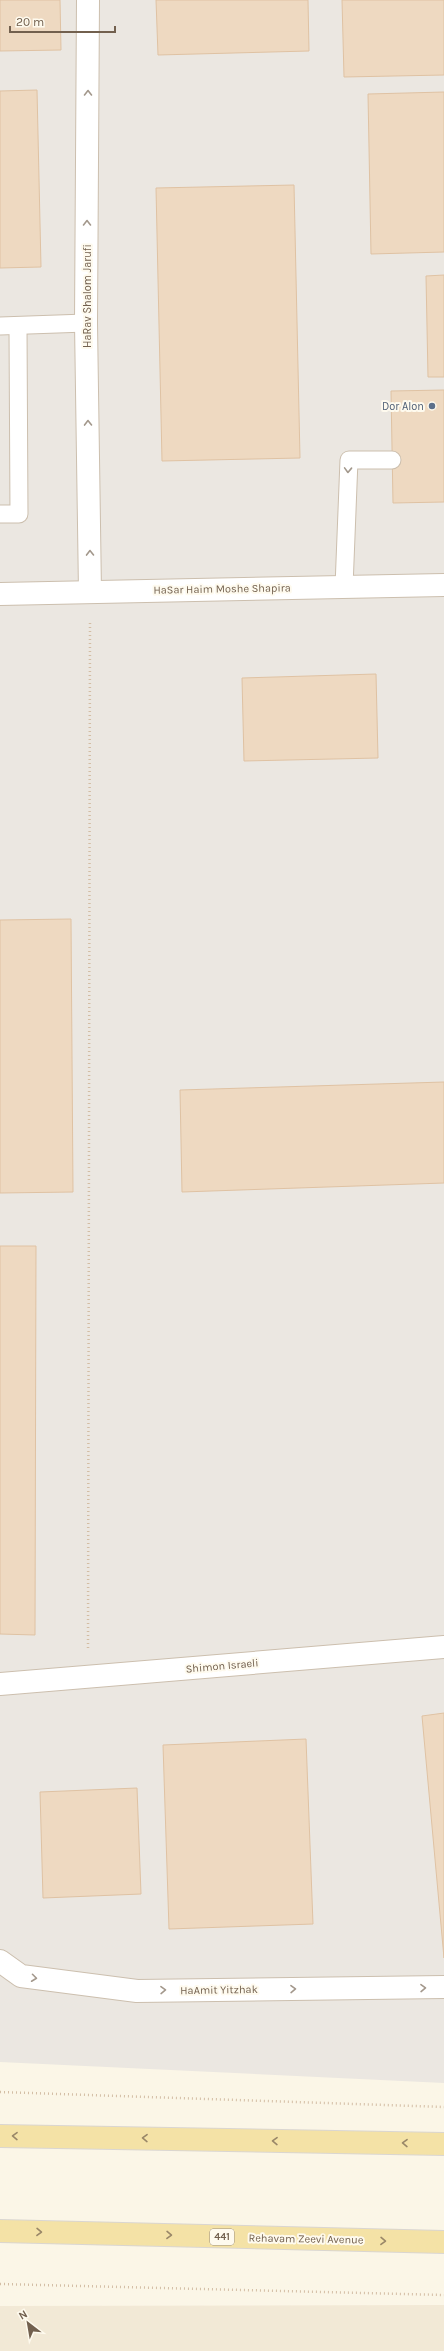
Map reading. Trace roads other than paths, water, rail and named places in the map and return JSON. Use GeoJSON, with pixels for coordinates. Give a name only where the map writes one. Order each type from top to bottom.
{"type":"FeatureCollection","features":[{"type":"Feature","properties":{"kind":"main road"},"geometry":{"type":"LineString","coordinates":[[0,2136],[444,2144]]}},
{"type":"Feature","properties":{"kind":"main road","name":"Rehavam Zeevi Avenue"},"geometry":{"type":"LineString","coordinates":[[0,2231],[444,2242]]}},
{"type":"Feature","properties":{"kind":"street","name":"HaRav Shalom Jarufi"},"geometry":{"type":"LineString","coordinates":[[88,0],[86,323],[90,592]]}},
{"type":"Feature","properties":{"kind":"street","name":"HaSar Haim Moshe Shapira"},"geometry":{"type":"LineString","coordinates":[[0,594],[444,585]]}},
{"type":"Feature","properties":{"kind":"street","name":"Shimon Israeli"},"geometry":{"type":"LineString","coordinates":[[0,1684],[88,1678],[444,1647]]}},
{"type":"Feature","properties":{"kind":"street","name":"HaAmit Yitzhak"},"geometry":{"type":"LineString","coordinates":[[0,1961],[21,1976],[137,1990],[444,1988]]}},
{"type":"Feature","properties":{"kind":"lane"},"geometry":{"type":"LineString","coordinates":[[0,326],[18,327],[86,323]]}},
{"type":"Feature","properties":{"kind":"lane"},"geometry":{"type":"LineString","coordinates":[[0,514],[20,514],[18,327]]}},
{"type":"Feature","properties":{"kind":"lane"},"geometry":{"type":"LineString","coordinates":[[344,587],[349,460],[392,460]]}},
{"type":"Feature","properties":{"kind":"place","name":"Dor Alon"},"geometry":{"type":"Point","coordinates":[432,406]}}]}
